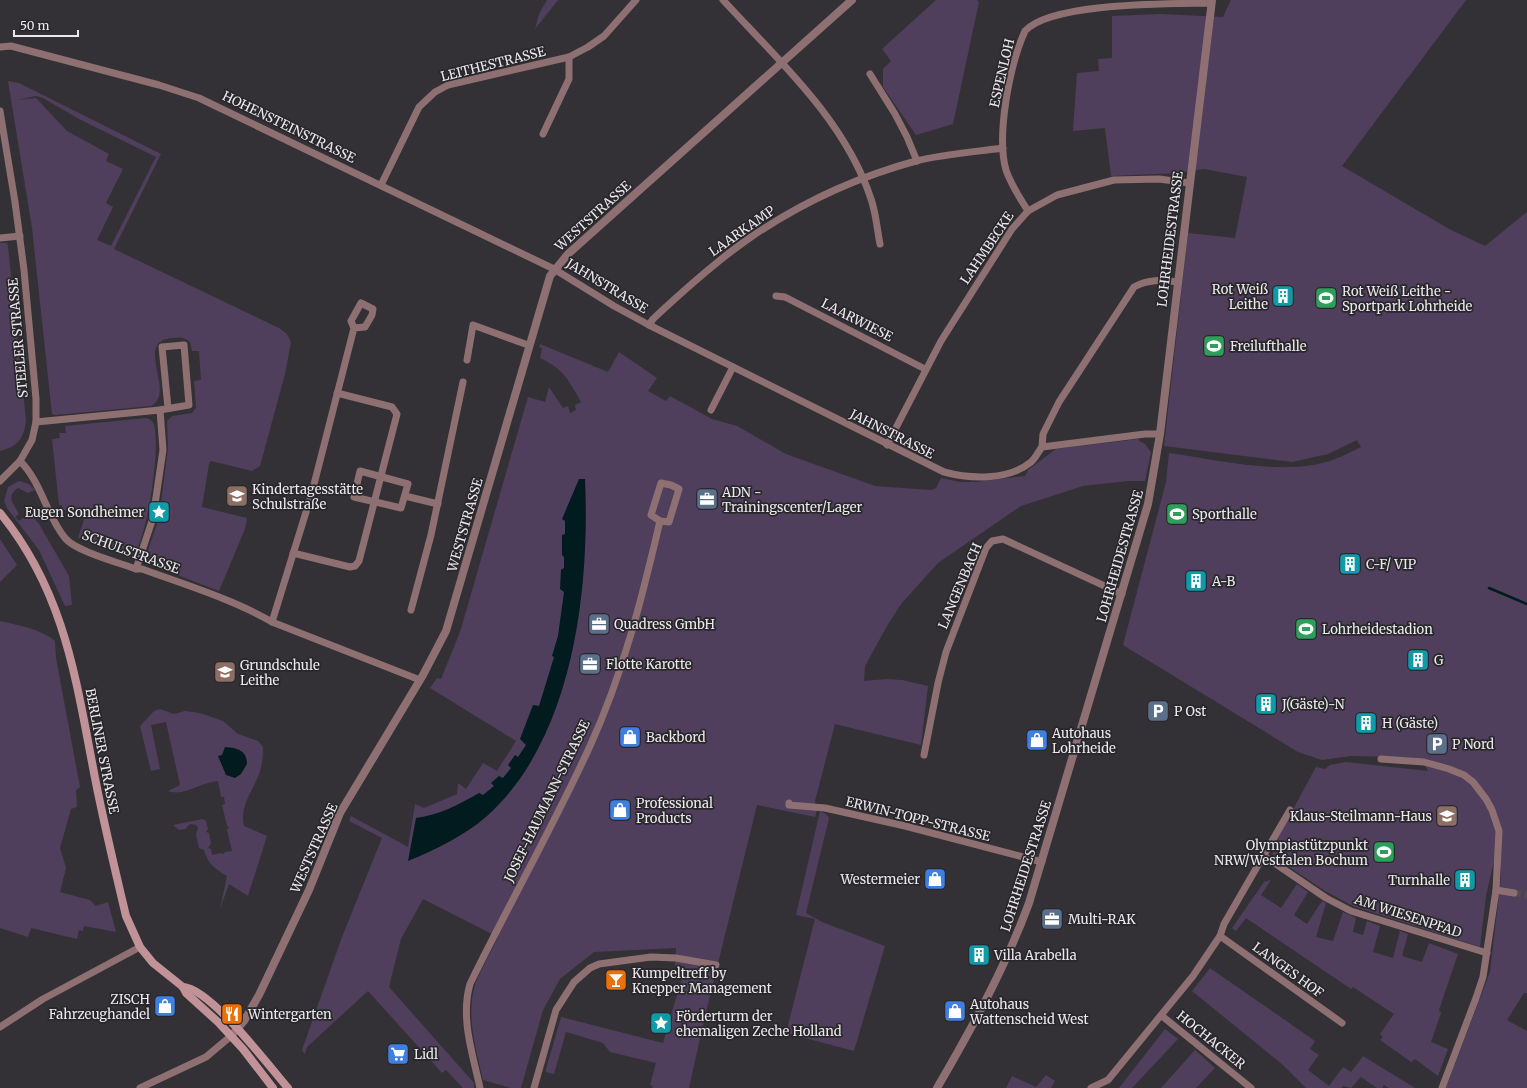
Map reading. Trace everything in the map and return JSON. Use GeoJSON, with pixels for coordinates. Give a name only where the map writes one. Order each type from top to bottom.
{"type":"FeatureCollection","features":[{"type":"Feature","properties":{"kind":"main road","name":"BERLINER STRASSE"},"geometry":{"type":"LineString","coordinates":[[0,513],[24,547],[44,582],[65,634],[76,682],[99,802],[117,881],[126,916],[140,947],[153,963],[183,987],[186,993],[204,1008],[231,1036],[273,1088]]}},
{"type":"Feature","properties":{"kind":"main road","name":"BERLINER STRASSE"},"geometry":{"type":"LineString","coordinates":[[183,987],[191,987],[208,1000],[238,1029],[288,1088]]}},
{"type":"Feature","properties":{"kind":"street","name":"LEITHESTRASSE"},"geometry":{"type":"LineString","coordinates":[[381,185],[419,107],[435,92],[448,85],[570,57],[604,36],[636,0]]}},
{"type":"Feature","properties":{"kind":"street"},"geometry":{"type":"LineString","coordinates":[[723,0],[833,124],[863,178],[874,208],[880,244]]}},
{"type":"Feature","properties":{"kind":"street","name":"WESTSTRASSE"},"geometry":{"type":"LineString","coordinates":[[140,1088],[206,1058],[238,1029],[256,1000],[309,890],[340,813],[420,680],[446,631],[528,346],[547,283],[554,269],[852,0]]}},
{"type":"Feature","properties":{"kind":"street","name":"ESPENLOH"},"geometry":{"type":"LineString","coordinates":[[1028,211],[1011,183],[1006,170],[1003,148],[1003,127],[1010,83],[1022,37],[1029,26],[1041,19],[1084,11],[1148,4],[1211,2]]}},
{"type":"Feature","properties":{"kind":"street","name":"LOHRHEIDESTRASSE"},"geometry":{"type":"LineString","coordinates":[[937,1088],[979,1016],[1005,963],[1030,903],[1148,504],[1160,434],[1211,2]]}},
{"type":"Feature","properties":{"kind":"street","name":"HOHENSTEINSTRASSE"},"geometry":{"type":"LineString","coordinates":[[0,47],[11,46],[188,93],[554,269]]}},
{"type":"Feature","properties":{"kind":"street"},"geometry":{"type":"LineString","coordinates":[[543,134],[568,79],[570,57]]}},
{"type":"Feature","properties":{"kind":"street"},"geometry":{"type":"LineString","coordinates":[[870,74],[898,120],[916,161]]}},
{"type":"Feature","properties":{"kind":"street","name":"STEELER STRASSE"},"geometry":{"type":"LineString","coordinates":[[0,111],[20,236],[35,391],[36,422],[32,440],[20,461],[0,481]]}},
{"type":"Feature","properties":{"kind":"street","name":"LAARKAMP"},"geometry":{"type":"LineString","coordinates":[[649,325],[653,319],[687,288],[749,238],[818,197],[863,178],[916,161],[1003,148]]}},
{"type":"Feature","properties":{"kind":"street","name":"LAHMBECKE"},"geometry":{"type":"LineString","coordinates":[[887,445],[925,369],[941,341],[1012,229],[1028,211],[1057,195],[1114,180],[1160,179],[1189,183]]}},
{"type":"Feature","properties":{"kind":"street"},"geometry":{"type":"LineString","coordinates":[[0,238],[20,236]]}},
{"type":"Feature","properties":{"kind":"street","name":"JAHNSTRASSE"},"geometry":{"type":"LineString","coordinates":[[554,269],[614,306],[649,325],[733,366],[887,445],[944,472],[992,477],[1020,468],[1031,462],[1042,447],[1043,434],[1059,402],[1134,287],[1144,282],[1156,279],[1177,282]]}},
{"type":"Feature","properties":{"kind":"street","name":"LAARWIESE"},"geometry":{"type":"LineString","coordinates":[[776,296],[785,298],[925,369]]}},
{"type":"Feature","properties":{"kind":"street"},"geometry":{"type":"LineString","coordinates":[[467,360],[473,325],[528,346]]}},
{"type":"Feature","properties":{"kind":"street"},"geometry":{"type":"LineString","coordinates":[[272,622],[310,496],[354,328]]}},
{"type":"Feature","properties":{"kind":"street"},"geometry":{"type":"LineString","coordinates":[[36,422],[160,410],[189,405],[184,345],[162,347],[168,408]]}},
{"type":"Feature","properties":{"kind":"street"},"geometry":{"type":"LineString","coordinates":[[711,410],[733,366]]}},
{"type":"Feature","properties":{"kind":"street"},"geometry":{"type":"LineString","coordinates":[[412,610],[438,504],[464,382]]}},
{"type":"Feature","properties":{"kind":"street"},"geometry":{"type":"LineString","coordinates":[[293,553],[350,567],[355,566],[360,561],[396,411],[392,407],[337,393]]}},
{"type":"Feature","properties":{"kind":"street"},"geometry":{"type":"LineString","coordinates":[[136,569],[153,518],[163,450],[160,410]]}},
{"type":"Feature","properties":{"kind":"street"},"geometry":{"type":"LineString","coordinates":[[1042,447],[1145,434],[1160,434]]}},
{"type":"Feature","properties":{"kind":"street","name":"SCHULSTRASSE"},"geometry":{"type":"LineString","coordinates":[[20,461],[35,478],[66,540],[88,552],[177,582],[259,614],[272,622],[420,680]]}},
{"type":"Feature","properties":{"kind":"street"},"geometry":{"type":"LineString","coordinates":[[360,471],[381,476],[408,484],[401,508],[354,497],[360,471]]}},
{"type":"Feature","properties":{"kind":"street"},"geometry":{"type":"LineString","coordinates":[[661,483],[671,485],[679,489],[669,522],[660,521],[651,515],[661,483]]}},
{"type":"Feature","properties":{"kind":"street"},"geometry":{"type":"LineString","coordinates":[[404,496],[438,504]]}},
{"type":"Feature","properties":{"kind":"street","name":"JOSEF-HAUMANN-STRASSE"},"geometry":{"type":"LineString","coordinates":[[480,1088],[467,1020],[467,999],[470,984],[590,746],[623,659],[638,613],[660,521]]}},
{"type":"Feature","properties":{"kind":"street","name":"LANGENBACH"},"geometry":{"type":"LineString","coordinates":[[924,755],[938,683],[946,652],[986,548],[992,541],[1003,539],[1122,594]]}},
{"type":"Feature","properties":{"kind":"street"},"geometry":{"type":"LineString","coordinates":[[1382,759],[1424,762],[1449,768],[1464,775],[1473,782],[1492,810],[1499,831],[1496,890],[1487,953],[1476,998],[1442,1088]]}},
{"type":"Feature","properties":{"kind":"street","name":"ERWIN-TOPP-STRASSE"},"geometry":{"type":"LineString","coordinates":[[789,803],[789,805],[825,808],[905,826],[1042,862]]}},
{"type":"Feature","properties":{"kind":"street"},"geometry":{"type":"LineString","coordinates":[[1162,1016],[1193,976],[1220,936],[1224,924],[1290,810]]}},
{"type":"Feature","properties":{"kind":"street","name":"AM WIESENPFAD"},"geometry":{"type":"LineString","coordinates":[[1264,856],[1326,898],[1351,911],[1487,953]]}},
{"type":"Feature","properties":{"kind":"street"},"geometry":{"type":"LineString","coordinates":[[1496,890],[1514,893]]}},
{"type":"Feature","properties":{"kind":"street","name":"LANGES HOF"},"geometry":{"type":"LineString","coordinates":[[1220,936],[1342,1023]]}},
{"type":"Feature","properties":{"kind":"street"},"geometry":{"type":"LineString","coordinates":[[0,1027],[43,999],[140,947]]}},
{"type":"Feature","properties":{"kind":"street"},"geometry":{"type":"LineString","coordinates":[[534,1088],[556,1010],[576,980],[590,968],[599,964],[620,960],[651,957],[676,958],[716,965]]}},
{"type":"Feature","properties":{"kind":"street","name":"HOCHACKER"},"geometry":{"type":"LineString","coordinates":[[1091,1088],[1108,1080],[1162,1016],[1251,1088]]}},
{"type":"Feature","properties":{"kind":"shaded area"},"geometry":{"type":"Polygon","coordinates":[[[547,0],[558,0],[535,29],[539,14],[547,0]]]}},
{"type":"Feature","properties":{"kind":"shaded area"},"geometry":{"type":"Polygon","coordinates":[[[936,0],[977,0],[979,2],[953,124],[916,135],[883,87],[883,69],[891,61],[882,49],[936,0]]]}},
{"type":"Feature","properties":{"kind":"shaded area"},"geometry":{"type":"Polygon","coordinates":[[[1231,0],[1466,0],[1342,166],[1451,230],[1485,246],[1527,212],[1527,993],[1524,993],[1507,1020],[1527,1031],[1527,1088],[1446,1088],[1490,972],[1501,877],[1500,832],[1474,781],[1424,760],[1404,757],[1351,756],[1322,760],[1298,752],[1123,645],[1166,482],[1169,453],[1229,463],[1271,467],[1291,467],[1330,461],[1361,447],[1357,440],[1328,454],[1292,462],[1164,446],[1188,233],[1235,238],[1247,177],[1204,169],[1178,173],[1111,176],[1105,128],[1073,131],[1077,73],[1099,71],[1098,59],[1112,58],[1112,16],[1161,14],[1223,17],[1231,0]]]}},
{"type":"Feature","properties":{"kind":"shaded area"},"geometry":{"type":"Polygon","coordinates":[[[8,81],[19,83],[161,154],[114,249],[279,328],[287,334],[291,342],[285,374],[260,466],[252,471],[211,461],[209,464],[202,507],[247,518],[245,529],[219,591],[144,562],[159,518],[168,449],[167,421],[172,416],[192,413],[196,408],[194,381],[201,380],[199,351],[192,351],[190,342],[186,339],[172,338],[161,341],[156,348],[155,357],[160,390],[158,399],[151,406],[55,415],[52,414],[32,228],[8,81]],[[36,96],[17,100],[36,98],[67,131],[109,154],[106,161],[123,169],[106,203],[113,207],[97,240],[111,246],[156,157],[79,119],[43,98],[36,96]]]}},
{"type":"Feature","properties":{"kind":"shaded area"},"geometry":{"type":"Polygon","coordinates":[[[0,243],[7,243],[8,246],[26,421],[19,441],[11,447],[0,451],[0,243]]]}},
{"type":"Feature","properties":{"kind":"shaded area"},"geometry":{"type":"Polygon","coordinates":[[[540,344],[608,372],[619,352],[657,378],[648,391],[666,401],[670,396],[712,419],[737,426],[786,454],[875,486],[931,490],[936,488],[941,478],[960,482],[976,482],[1025,476],[1028,470],[1056,449],[1139,439],[1139,441],[1145,444],[1151,452],[1145,481],[1128,481],[1083,486],[1021,506],[938,563],[901,604],[865,666],[864,681],[886,679],[902,680],[928,686],[921,745],[835,724],[815,801],[817,810],[815,817],[757,805],[706,1012],[689,1088],[652,1088],[653,1086],[650,1085],[656,1063],[610,1052],[603,1043],[566,1032],[554,1074],[546,1072],[561,1017],[663,1043],[685,967],[675,966],[676,948],[594,952],[560,979],[543,1010],[521,1088],[511,1088],[483,1080],[473,1031],[471,1006],[476,982],[498,937],[423,899],[401,939],[389,987],[474,1083],[474,1088],[463,1088],[446,1070],[442,1073],[368,991],[307,1047],[305,1054],[302,1050],[342,937],[382,838],[349,821],[351,816],[408,847],[415,804],[424,808],[457,794],[458,783],[466,789],[483,763],[497,771],[516,741],[430,688],[437,678],[441,679],[460,632],[528,397],[545,402],[549,387],[563,408],[568,406],[570,413],[576,410],[575,405],[581,402],[561,371],[540,358],[542,348],[539,347],[540,344]]]}},
{"type":"Feature","properties":{"kind":"shaded area"},"geometry":{"type":"Polygon","coordinates":[[[146,418],[151,420],[154,425],[156,436],[156,453],[151,493],[143,533],[138,548],[132,558],[78,538],[84,520],[81,517],[80,510],[62,510],[62,505],[59,505],[52,439],[60,438],[59,433],[66,433],[65,426],[146,418]]]}},
{"type":"Feature","properties":{"kind":"shaded area"},"geometry":{"type":"Polygon","coordinates":[[[19,481],[29,484],[35,490],[28,493],[18,488],[14,491],[11,498],[19,514],[15,517],[19,521],[30,513],[39,524],[69,576],[72,605],[65,606],[39,550],[7,508],[4,501],[8,487],[19,481]]]}},
{"type":"Feature","properties":{"kind":"shaded area"},"geometry":{"type":"Polygon","coordinates":[[[0,539],[17,565],[0,582],[0,539]]]}},
{"type":"Feature","properties":{"kind":"shaded area"},"geometry":{"type":"Polygon","coordinates":[[[0,621],[36,630],[55,641],[56,658],[80,787],[76,790],[77,807],[71,809],[60,848],[66,868],[60,892],[90,900],[96,906],[108,902],[116,932],[84,926],[83,931],[79,930],[77,939],[31,928],[28,937],[0,928],[0,621]]]}},
{"type":"Feature","properties":{"kind":"shaded area"},"geometry":{"type":"Polygon","coordinates":[[[160,709],[174,714],[185,711],[200,713],[223,721],[238,734],[258,741],[263,747],[261,769],[244,808],[243,820],[244,826],[267,836],[248,896],[229,884],[220,909],[227,876],[218,871],[212,865],[207,859],[204,850],[199,848],[196,834],[198,828],[196,825],[190,824],[185,829],[179,830],[173,825],[203,819],[206,821],[208,829],[206,832],[209,833],[211,844],[208,848],[211,849],[212,855],[232,851],[227,830],[229,827],[227,826],[222,805],[225,804],[224,797],[221,797],[218,781],[186,791],[168,791],[180,785],[166,722],[151,725],[160,769],[151,771],[140,726],[154,711],[160,709]]]}},
{"type":"Feature","properties":{"kind":"shaded area","name":"Olympiastützpunkt NRW/Westfalen Bochum"},"geometry":{"type":"Polygon","coordinates":[[[1346,762],[1428,771],[1424,764],[1463,777],[1471,784],[1491,811],[1497,832],[1497,848],[1486,896],[1480,947],[1353,906],[1325,891],[1273,856],[1272,848],[1316,767],[1325,769],[1330,765],[1346,762]]]}},
{"type":"Feature","properties":{"kind":"shaded area"},"geometry":{"type":"Polygon","coordinates":[[[820,811],[826,814],[829,818],[806,913],[822,922],[885,946],[854,1051],[786,1033],[815,919],[796,915],[820,811]]]}},
{"type":"Feature","properties":{"kind":"shaded area"},"geometry":{"type":"Polygon","coordinates":[[[1271,880],[1261,895],[1281,908],[1297,884],[1308,892],[1294,915],[1307,924],[1322,901],[1326,903],[1316,937],[1333,941],[1343,912],[1356,918],[1353,932],[1363,935],[1367,921],[1380,926],[1373,952],[1393,958],[1400,931],[1408,934],[1402,956],[1422,962],[1429,943],[1458,954],[1439,1010],[1441,1013],[1431,1042],[1448,1049],[1438,1076],[1415,1059],[1411,1062],[1380,1040],[1383,1037],[1380,1034],[1394,1014],[1353,987],[1351,989],[1246,918],[1236,931],[1232,928],[1264,882],[1271,880]]]}},
{"type":"Feature","properties":{"kind":"shaded area"},"geometry":{"type":"Polygon","coordinates":[[[1210,968],[1315,1041],[1310,1049],[1319,1055],[1308,1070],[1329,1086],[1343,1067],[1351,1072],[1363,1056],[1415,1088],[1389,1088],[1384,1085],[1382,1088],[1377,1088],[1361,1077],[1351,1088],[1344,1086],[1341,1088],[1306,1088],[1283,1065],[1192,991],[1210,968]]]}},
{"type":"Feature","properties":{"kind":"shaded area"},"geometry":{"type":"Polygon","coordinates":[[[1165,1029],[1178,1039],[1132,1088],[1119,1088],[1165,1029]]]}},
{"type":"Feature","properties":{"kind":"shaded area"},"geometry":{"type":"Polygon","coordinates":[[[1195,1050],[1215,1068],[1196,1088],[1161,1088],[1195,1050]]]}},
{"type":"Feature","properties":{"kind":"shaded area"},"geometry":{"type":"Polygon","coordinates":[[[1046,1075],[1055,1081],[1051,1088],[1006,1088],[1012,1076],[1036,1087],[1046,1075]]]}},
{"type":"Feature","properties":{"kind":"water"},"geometry":{"type":"Polygon","coordinates":[[[579,479],[585,479],[586,522],[584,567],[579,613],[570,659],[558,704],[540,746],[516,784],[487,816],[450,842],[408,861],[416,818],[433,815],[464,802],[479,793],[483,795],[494,786],[491,783],[499,776],[503,778],[511,768],[508,765],[515,755],[518,757],[526,745],[520,739],[533,705],[539,706],[554,657],[552,656],[558,636],[564,592],[560,589],[561,570],[564,568],[564,557],[562,555],[562,535],[565,534],[565,521],[562,519],[579,479]]]}},
{"type":"Feature","properties":{"kind":"water"},"geometry":{"type":"Polygon","coordinates":[[[225,747],[237,749],[243,753],[247,759],[247,764],[241,774],[235,778],[226,775],[218,756],[222,755],[225,747]]]}},
{"type":"Feature","properties":{"kind":"waterway"},"geometry":{"type":"LineString","coordinates":[[1489,588],[1527,604]]}},
{"type":"Feature","properties":{"kind":"tunnel"},"geometry":{"type":"LineString","coordinates":[[1514,893],[1527,895]]}},
{"type":"Feature","properties":{"kind":"place","name":"Rot Weiß Leithe"},"geometry":{"type":"Point","coordinates":[1283,296]}},
{"type":"Feature","properties":{"kind":"place","name":"Rot Weiß Leithe - Sportpark Lohrheide"},"geometry":{"type":"Point","coordinates":[1326,298]}},
{"type":"Feature","properties":{"kind":"place","name":"Freilufthalle"},"geometry":{"type":"Point","coordinates":[1214,346]}},
{"type":"Feature","properties":{"kind":"place","name":"Kindertagesstätte Schulstraße"},"geometry":{"type":"Point","coordinates":[237,496]}},
{"type":"Feature","properties":{"kind":"place","name":"ADN - Trainingscenter/Lager"},"geometry":{"type":"Point","coordinates":[707,499]}},
{"type":"Feature","properties":{"kind":"place","name":"Eugen Sondheimer"},"geometry":{"type":"Point","coordinates":[159,512]}},
{"type":"Feature","properties":{"kind":"place","name":"Sporthalle"},"geometry":{"type":"Point","coordinates":[1177,514]}},
{"type":"Feature","properties":{"kind":"place","name":"C-F/ VIP"},"geometry":{"type":"Point","coordinates":[1350,564]}},
{"type":"Feature","properties":{"kind":"place","name":"A-B"},"geometry":{"type":"Point","coordinates":[1196,581]}},
{"type":"Feature","properties":{"kind":"place","name":"Quadress GmbH"},"geometry":{"type":"Point","coordinates":[599,624]}},
{"type":"Feature","properties":{"kind":"place","name":"Lohrheidestadion"},"geometry":{"type":"Point","coordinates":[1306,629]}},
{"type":"Feature","properties":{"kind":"place","name":"G"},"geometry":{"type":"Point","coordinates":[1418,660]}},
{"type":"Feature","properties":{"kind":"place","name":"Flotte Karotte"},"geometry":{"type":"Point","coordinates":[590,664]}},
{"type":"Feature","properties":{"kind":"place","name":"Grundschule Leithe"},"geometry":{"type":"Point","coordinates":[225,672]}},
{"type":"Feature","properties":{"kind":"place","name":"J(Gäste)-N"},"geometry":{"type":"Point","coordinates":[1266,704]}},
{"type":"Feature","properties":{"kind":"place","name":"P Ost"},"geometry":{"type":"Point","coordinates":[1158,711]}},
{"type":"Feature","properties":{"kind":"place","name":"H (Gäste)"},"geometry":{"type":"Point","coordinates":[1366,723]}},
{"type":"Feature","properties":{"kind":"place","name":"Backbord"},"geometry":{"type":"Point","coordinates":[630,737]}},
{"type":"Feature","properties":{"kind":"place","name":"Autohaus Lohrheide"},"geometry":{"type":"Point","coordinates":[1037,740]}},
{"type":"Feature","properties":{"kind":"place","name":"P Nord"},"geometry":{"type":"Point","coordinates":[1437,744]}},
{"type":"Feature","properties":{"kind":"place","name":"Professional Products"},"geometry":{"type":"Point","coordinates":[620,810]}},
{"type":"Feature","properties":{"kind":"place","name":"Klaus-Steilmann-Haus"},"geometry":{"type":"Point","coordinates":[1447,816]}},
{"type":"Feature","properties":{"kind":"place","name":"Olympiastützpunkt NRW/Westfalen Bochum"},"geometry":{"type":"Point","coordinates":[1384,852]}},
{"type":"Feature","properties":{"kind":"place","name":"Westermeier"},"geometry":{"type":"Point","coordinates":[935,879]}},
{"type":"Feature","properties":{"kind":"place","name":"Turnhalle"},"geometry":{"type":"Point","coordinates":[1465,880]}},
{"type":"Feature","properties":{"kind":"place","name":"Multi-RAK"},"geometry":{"type":"Point","coordinates":[1052,919]}},
{"type":"Feature","properties":{"kind":"place","name":"Villa Arabella"},"geometry":{"type":"Point","coordinates":[979,955]}},
{"type":"Feature","properties":{"kind":"place","name":"Kumpeltreff by Knepper Management"},"geometry":{"type":"Point","coordinates":[616,980]}},
{"type":"Feature","properties":{"kind":"place","name":"ZISCH Fahrzeughandel"},"geometry":{"type":"Point","coordinates":[165,1006]}},
{"type":"Feature","properties":{"kind":"place","name":"Autohaus Wattenscheid West"},"geometry":{"type":"Point","coordinates":[955,1011]}},
{"type":"Feature","properties":{"kind":"place","name":"Wintergarten"},"geometry":{"type":"Point","coordinates":[232,1014]}},
{"type":"Feature","properties":{"kind":"place","name":"Förderturm der ehemaligen Zeche Holland"},"geometry":{"type":"Point","coordinates":[661,1023]}},
{"type":"Feature","properties":{"kind":"place","name":"Lidl"},"geometry":{"type":"Point","coordinates":[398,1054]}}]}
